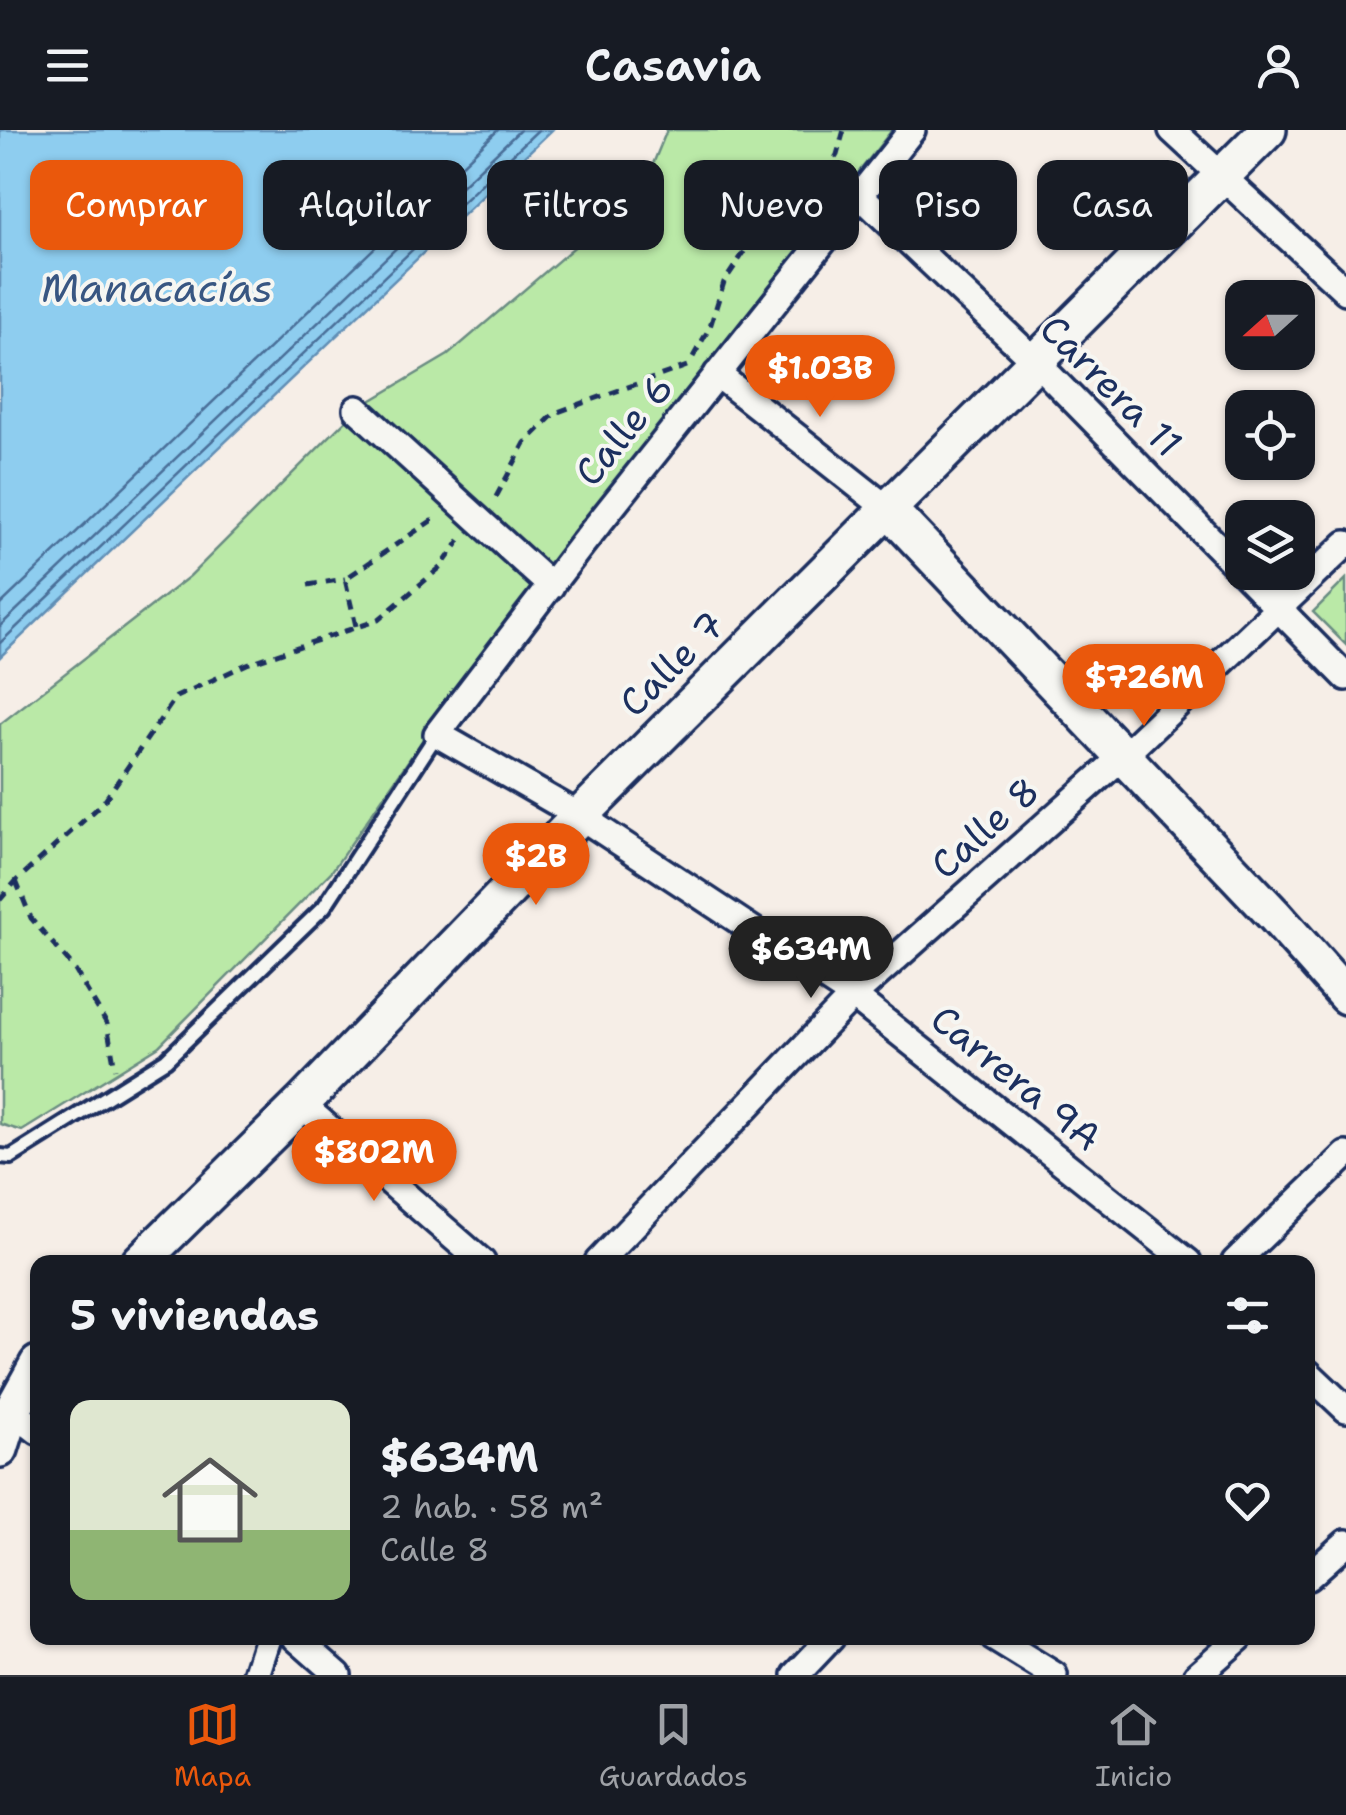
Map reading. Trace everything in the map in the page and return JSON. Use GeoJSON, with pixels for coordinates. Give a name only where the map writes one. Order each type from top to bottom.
{"type":"FeatureCollection","features":[{"type":"Feature","properties":{"kind":"street","name":"Calle 6"},"geometry":{"type":"LineString","coordinates":[[438,734],[550,586],[912,130]]}},
{"type":"Feature","properties":{"kind":"street"},"geometry":{"type":"LineString","coordinates":[[1172,130],[1346,290]]}},
{"type":"Feature","properties":{"kind":"street","name":"Calle 7"},"geometry":{"type":"LineString","coordinates":[[147,1255],[301,1104],[580,816],[1268,130]]}},
{"type":"Feature","properties":{"kind":"street","name":"Carrera 11"},"geometry":{"type":"LineString","coordinates":[[860,195],[1037,363],[1346,677]]}},
{"type":"Feature","properties":{"kind":"street"},"geometry":{"type":"LineString","coordinates":[[717,374],[889,510],[1276,916],[1346,996]]}},
{"type":"Feature","properties":{"kind":"street"},"geometry":{"type":"LineString","coordinates":[[356,409],[550,586]]}},
{"type":"Feature","properties":{"kind":"street","name":"Calle 8"},"geometry":{"type":"LineString","coordinates":[[605,1255],[854,996],[1124,755],[1346,544]]}},
{"type":"Feature","properties":{"kind":"street","name":"Carrera 9A"},"geometry":{"type":"LineString","coordinates":[[438,734],[580,816],[854,996],[1179,1255]]}},
{"type":"Feature","properties":{"kind":"street"},"geometry":{"type":"LineString","coordinates":[[301,1104],[474,1255]]}},
{"type":"Feature","properties":{"kind":"street"},"geometry":{"type":"LineString","coordinates":[[1242,1255],[1346,1155]]}},
{"type":"Feature","properties":{"kind":"street"},"geometry":{"type":"LineString","coordinates":[[1315,1379],[1346,1409]]}},
{"type":"Feature","properties":{"kind":"street"},"geometry":{"type":"LineString","coordinates":[[0,1449],[16,1422],[30,1385]]}},
{"type":"Feature","properties":{"kind":"street"},"geometry":{"type":"LineString","coordinates":[[1315,1571],[1346,1543]]}},
{"type":"Feature","properties":{"kind":"street"},"geometry":{"type":"LineString","coordinates":[[256,1675],[266,1645]]}},
{"type":"Feature","properties":{"kind":"street"},"geometry":{"type":"LineString","coordinates":[[304,1645],[338,1675]]}},
{"type":"Feature","properties":{"kind":"street"},"geometry":{"type":"LineString","coordinates":[[796,1675],[824,1645]]}},
{"type":"Feature","properties":{"kind":"street"},"geometry":{"type":"LineString","coordinates":[[1005,1645],[1054,1675]]}},
{"type":"Feature","properties":{"kind":"street"},"geometry":{"type":"LineString","coordinates":[[1197,1675],[1232,1645]]}},
{"type":"Feature","properties":{"kind":"lane"},"geometry":{"type":"LineString","coordinates":[[0,1156],[11,1157],[166,1060],[324,907],[438,734]]}},
{"type":"Feature","properties":{"kind":"path"},"geometry":{"type":"LineString","coordinates":[[0,900],[102,804],[176,697],[247,664],[378,620],[442,567],[497,495],[525,443],[555,412],[687,366],[710,327],[724,282],[776,217],[809,200],[837,154],[844,130]]}},
{"type":"Feature","properties":{"kind":"path"},"geometry":{"type":"LineString","coordinates":[[308,585],[346,579],[431,521],[476,521]]}},
{"type":"Feature","properties":{"kind":"path"},"geometry":{"type":"LineString","coordinates":[[346,579],[356,626]]}},
{"type":"Feature","properties":{"kind":"path"},"geometry":{"type":"LineString","coordinates":[[16,881],[32,918],[74,967],[107,1024],[118,1090]]}},
{"type":"Feature","properties":{"kind":"green space"},"geometry":{"type":"Polygon","coordinates":[[[667,130],[892,130],[859,172],[859,160],[684,160],[684,250],[797,250],[512,611],[332,871],[159,1046],[22,1131],[0,1124],[0,724],[190,576],[357,409],[448,355],[571,250],[664,250],[664,160],[655,160],[667,130]]]}},
{"type":"Feature","properties":{"kind":"green space"},"geometry":{"type":"Polygon","coordinates":[[[1346,579],[1346,645],[1313,612],[1346,579]]]}},
{"type":"Feature","properties":{"kind":"water","name":"Manacacías"},"geometry":{"type":"Polygon","coordinates":[[[0,130],[552,130],[521,160],[487,160],[487,192],[467,211],[467,160],[263,160],[263,250],[426,250],[0,657],[0,130]]]}}]}
